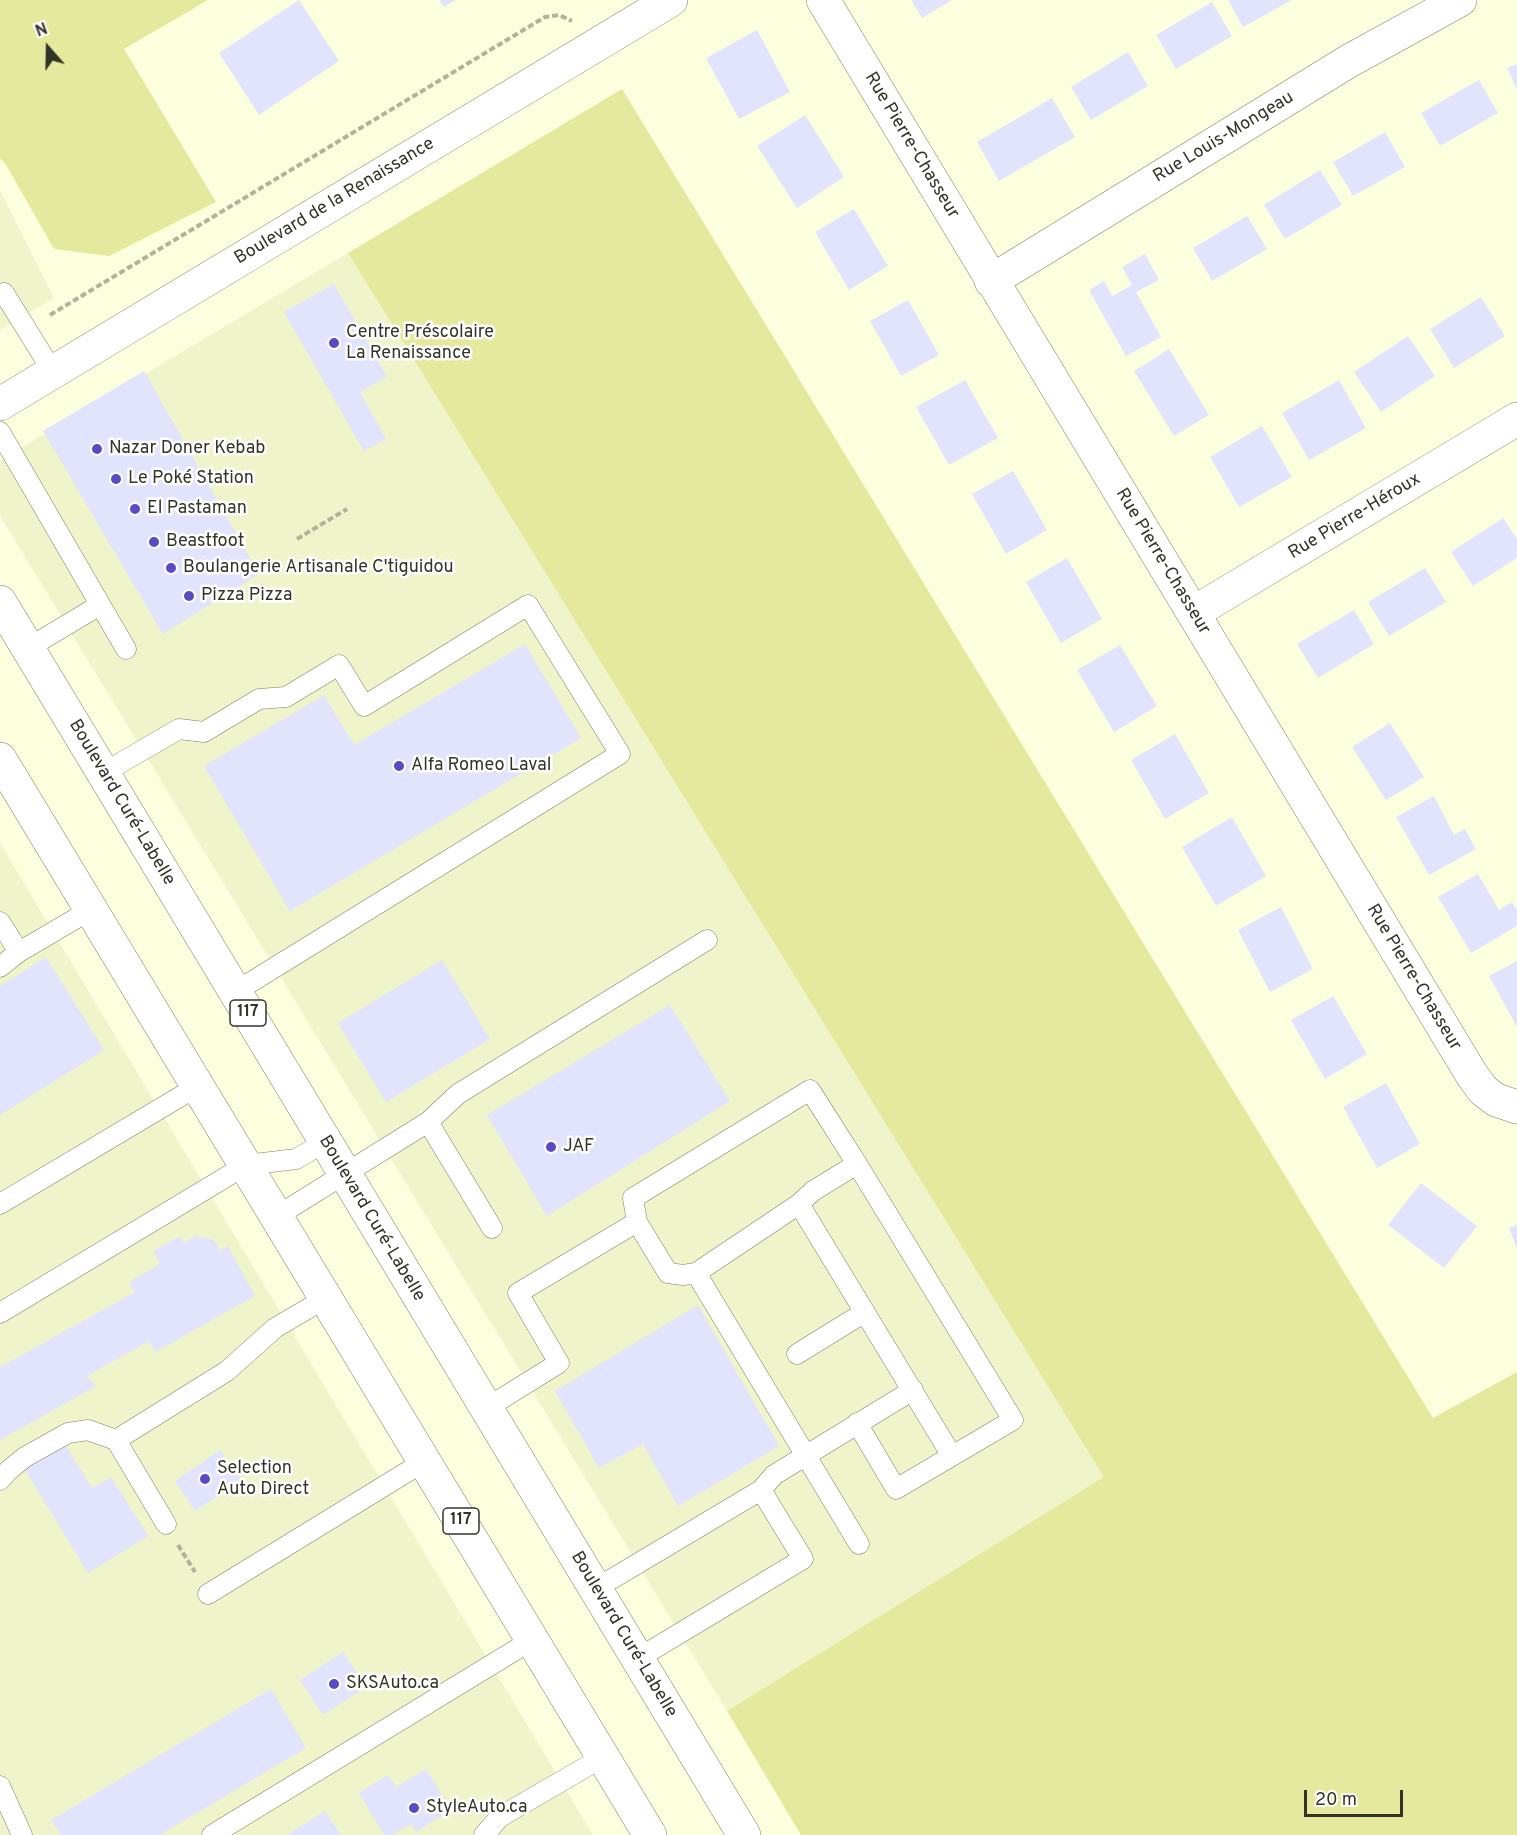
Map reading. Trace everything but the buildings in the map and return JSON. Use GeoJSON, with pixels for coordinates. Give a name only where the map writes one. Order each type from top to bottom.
{"type":"FeatureCollection","features":[{"type":"Feature","properties":{"kind":"street","name":"Boulevard de la Renaissance"},"geometry":{"type":"LineString","coordinates":[[0,404],[671,0]]}},
{"type":"Feature","properties":{"kind":"street","name":"Rue Pierre-Chasseur"},"geometry":{"type":"LineString","coordinates":[[823,0],[1472,1075],[1483,1090],[1496,1100],[1517,1107]]}},
{"type":"Feature","properties":{"kind":"street","name":"Rue Louis-Mongeau"},"geometry":{"type":"LineString","coordinates":[[991,281],[1349,61],[1460,0]]}},
{"type":"Feature","properties":{"kind":"street","name":"Rue Pierre-Héroux"},"geometry":{"type":"LineString","coordinates":[[1193,614],[1517,419]]}},
{"type":"Feature","properties":{"kind":"street","name":"Boulevard Curé-Labelle"},"geometry":{"type":"LineString","coordinates":[[0,602],[744,1835]]}},
{"type":"Feature","properties":{"kind":"street","name":"117"},"geometry":{"type":"LineString","coordinates":[[0,759],[650,1835]]}},
{"type":"Feature","properties":{"kind":"lane"},"geometry":{"type":"LineString","coordinates":[[0,296],[4,293],[53,372]]}},
{"type":"Feature","properties":{"kind":"lane"},"geometry":{"type":"LineString","coordinates":[[0,432],[126,649]]}},
{"type":"Feature","properties":{"kind":"lane"},"geometry":{"type":"LineString","coordinates":[[28,648],[100,605]]}},
{"type":"Feature","properties":{"kind":"lane"},"geometry":{"type":"LineString","coordinates":[[103,773],[179,729],[204,732],[260,699],[286,697],[339,665],[364,706],[528,605],[620,754],[235,992]]}},
{"type":"Feature","properties":{"kind":"lane"},"geometry":{"type":"LineString","coordinates":[[0,967],[19,952],[92,909]]}},
{"type":"Feature","properties":{"kind":"lane"},"geometry":{"type":"LineString","coordinates":[[0,922],[19,952]]}},
{"type":"Feature","properties":{"kind":"lane"},"geometry":{"type":"LineString","coordinates":[[277,1216],[428,1122],[458,1094],[707,940]]}},
{"type":"Feature","properties":{"kind":"lane"},"geometry":{"type":"LineString","coordinates":[[0,1204],[198,1086]]}},
{"type":"Feature","properties":{"kind":"lane"},"geometry":{"type":"LineString","coordinates":[[857,1164],[813,1191],[799,1204],[696,1273],[683,1275],[668,1273],[637,1222],[633,1198],[810,1090],[857,1164],[1013,1420],[896,1488],[857,1423]]}},
{"type":"Feature","properties":{"kind":"lane"},"geometry":{"type":"LineString","coordinates":[[428,1122],[492,1228]]}},
{"type":"Feature","properties":{"kind":"lane"},"geometry":{"type":"LineString","coordinates":[[0,1313],[246,1165],[296,1159],[325,1142]]}},
{"type":"Feature","properties":{"kind":"lane"},"geometry":{"type":"LineString","coordinates":[[799,1204],[952,1456]]}},
{"type":"Feature","properties":{"kind":"lane"},"geometry":{"type":"LineString","coordinates":[[485,1409],[559,1363],[518,1293],[637,1222]]}},
{"type":"Feature","properties":{"kind":"lane"},"geometry":{"type":"LineString","coordinates":[[696,1273],[859,1544]]}},
{"type":"Feature","properties":{"kind":"lane"},"geometry":{"type":"LineString","coordinates":[[116,1440],[227,1371],[275,1328],[327,1298]]}},
{"type":"Feature","properties":{"kind":"lane"},"geometry":{"type":"LineString","coordinates":[[797,1354],[865,1312]]}},
{"type":"Feature","properties":{"kind":"lane"},"geometry":{"type":"LineString","coordinates":[[595,1589],[761,1491],[774,1475],[913,1390]]}},
{"type":"Feature","properties":{"kind":"lane"},"geometry":{"type":"LineString","coordinates":[[0,1480],[25,1457],[68,1433],[88,1430],[116,1440],[166,1524]]}},
{"type":"Feature","properties":{"kind":"lane"},"geometry":{"type":"LineString","coordinates":[[208,1594],[425,1461]]}},
{"type":"Feature","properties":{"kind":"lane"},"geometry":{"type":"LineString","coordinates":[[637,1659],[803,1559],[761,1491]]}},
{"type":"Feature","properties":{"kind":"lane"},"geometry":{"type":"LineString","coordinates":[[212,1835],[532,1640]]}},
{"type":"Feature","properties":{"kind":"lane"},"geometry":{"type":"LineString","coordinates":[[483,1835],[500,1817],[603,1756]]}},
{"type":"Feature","properties":{"kind":"lane"},"geometry":{"type":"LineString","coordinates":[[0,1786],[21,1835]]}},
{"type":"Feature","properties":{"kind":"path"},"geometry":{"type":"LineString","coordinates":[[43,320],[533,23],[552,15],[559,15],[566,19]]}},
{"type":"Feature","properties":{"kind":"path"},"geometry":{"type":"LineString","coordinates":[[297,539],[347,509]]}},
{"type":"Feature","properties":{"kind":"path"},"geometry":{"type":"LineString","coordinates":[[166,1524],[208,1594]]}},
{"type":"Feature","properties":{"kind":"shaded area"},"geometry":{"type":"Polygon","coordinates":[[[0,190],[54,298],[0,330],[0,190]]]}},
{"type":"Feature","properties":{"kind":"shaded area"},"geometry":{"type":"Polygon","coordinates":[[[348,253],[1105,1478],[727,1711],[0,516],[0,463],[2,459],[348,253]]]}},
{"type":"Feature","properties":{"kind":"shaded area"},"geometry":{"type":"Polygon","coordinates":[[[0,843],[593,1835],[0,1835],[0,843]]]}},
{"type":"Feature","properties":{"kind":"green space"},"geometry":{"type":"Polygon","coordinates":[[[0,0],[208,0],[124,49],[216,202],[109,256],[54,249],[5,163],[0,159],[0,0]]]}},
{"type":"Feature","properties":{"kind":"green space"},"geometry":{"type":"Polygon","coordinates":[[[622,89],[1433,1418],[1517,1372],[1517,1835],[801,1835],[727,1711],[1104,1477],[348,253],[622,89]]]}},
{"type":"Feature","properties":{"kind":"place","name":"Centre Préscolaire La Renaissance"},"geometry":{"type":"Point","coordinates":[334,343]}},
{"type":"Feature","properties":{"kind":"place","name":"Nazar Doner Kebab"},"geometry":{"type":"Point","coordinates":[97,449]}},
{"type":"Feature","properties":{"kind":"place","name":"Le Poké Station"},"geometry":{"type":"Point","coordinates":[116,479]}},
{"type":"Feature","properties":{"kind":"place","name":"El Pastaman"},"geometry":{"type":"Point","coordinates":[135,509]}},
{"type":"Feature","properties":{"kind":"place","name":"Beastfoot"},"geometry":{"type":"Point","coordinates":[154,542]}},
{"type":"Feature","properties":{"kind":"place","name":"Boulangerie Artisanale C'tiguidou"},"geometry":{"type":"Point","coordinates":[171,568]}},
{"type":"Feature","properties":{"kind":"place","name":"Pizza Pizza"},"geometry":{"type":"Point","coordinates":[189,596]}},
{"type":"Feature","properties":{"kind":"place","name":"Alfa Romeo Laval"},"geometry":{"type":"Point","coordinates":[399,766]}},
{"type":"Feature","properties":{"kind":"place","name":"JAF"},"geometry":{"type":"Point","coordinates":[551,1147]}},
{"type":"Feature","properties":{"kind":"place","name":"Selection Auto Direct"},"geometry":{"type":"Point","coordinates":[205,1479]}},
{"type":"Feature","properties":{"kind":"place","name":"SKSAuto.ca"},"geometry":{"type":"Point","coordinates":[334,1684]}},
{"type":"Feature","properties":{"kind":"place","name":"StyleAuto.ca"},"geometry":{"type":"Point","coordinates":[414,1808]}}]}
